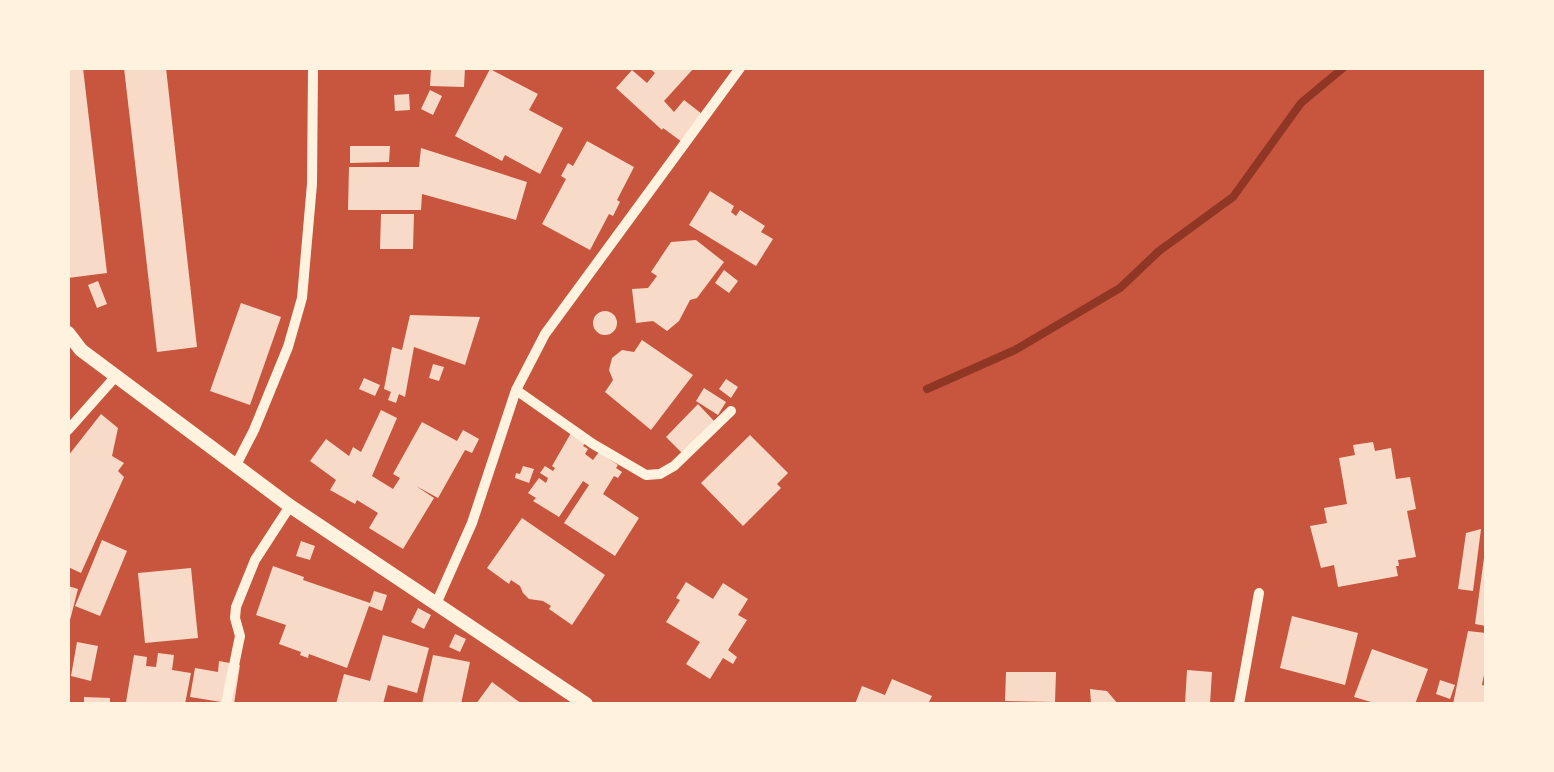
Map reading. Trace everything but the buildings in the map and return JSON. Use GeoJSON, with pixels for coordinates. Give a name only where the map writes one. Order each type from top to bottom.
{"type":"FeatureCollection","features":[{"type":"Feature","properties":{"kind":"street"},"geometry":{"type":"LineString","coordinates":[[236,465],[288,347],[302,298],[312,184],[312,68]]}},
{"type":"Feature","properties":{"kind":"street"},"geometry":{"type":"LineString","coordinates":[[436,604],[472,523],[516,390],[545,334],[740,68]]}},
{"type":"Feature","properties":{"kind":"street"},"geometry":{"type":"LineString","coordinates":[[68,333],[81,350],[290,506],[586,704]]}},
{"type":"Feature","properties":{"kind":"street"},"geometry":{"type":"LineString","coordinates":[[68,430],[116,376]]}},
{"type":"Feature","properties":{"kind":"street"},"geometry":{"type":"LineString","coordinates":[[516,390],[593,444],[646,475],[660,474],[674,466],[731,410]]}},
{"type":"Feature","properties":{"kind":"street"},"geometry":{"type":"LineString","coordinates":[[226,704],[240,636],[236,607],[256,560],[290,506]]}},
{"type":"Feature","properties":{"kind":"street"},"geometry":{"type":"LineString","coordinates":[[1239,704],[1260,593]]}},
{"type":"Feature","properties":{"kind":"waterway"},"geometry":{"type":"LineString","coordinates":[[927,389],[1015,350],[1120,288],[1159,251],[1233,197],[1301,103],[1343,68]]}}]}
